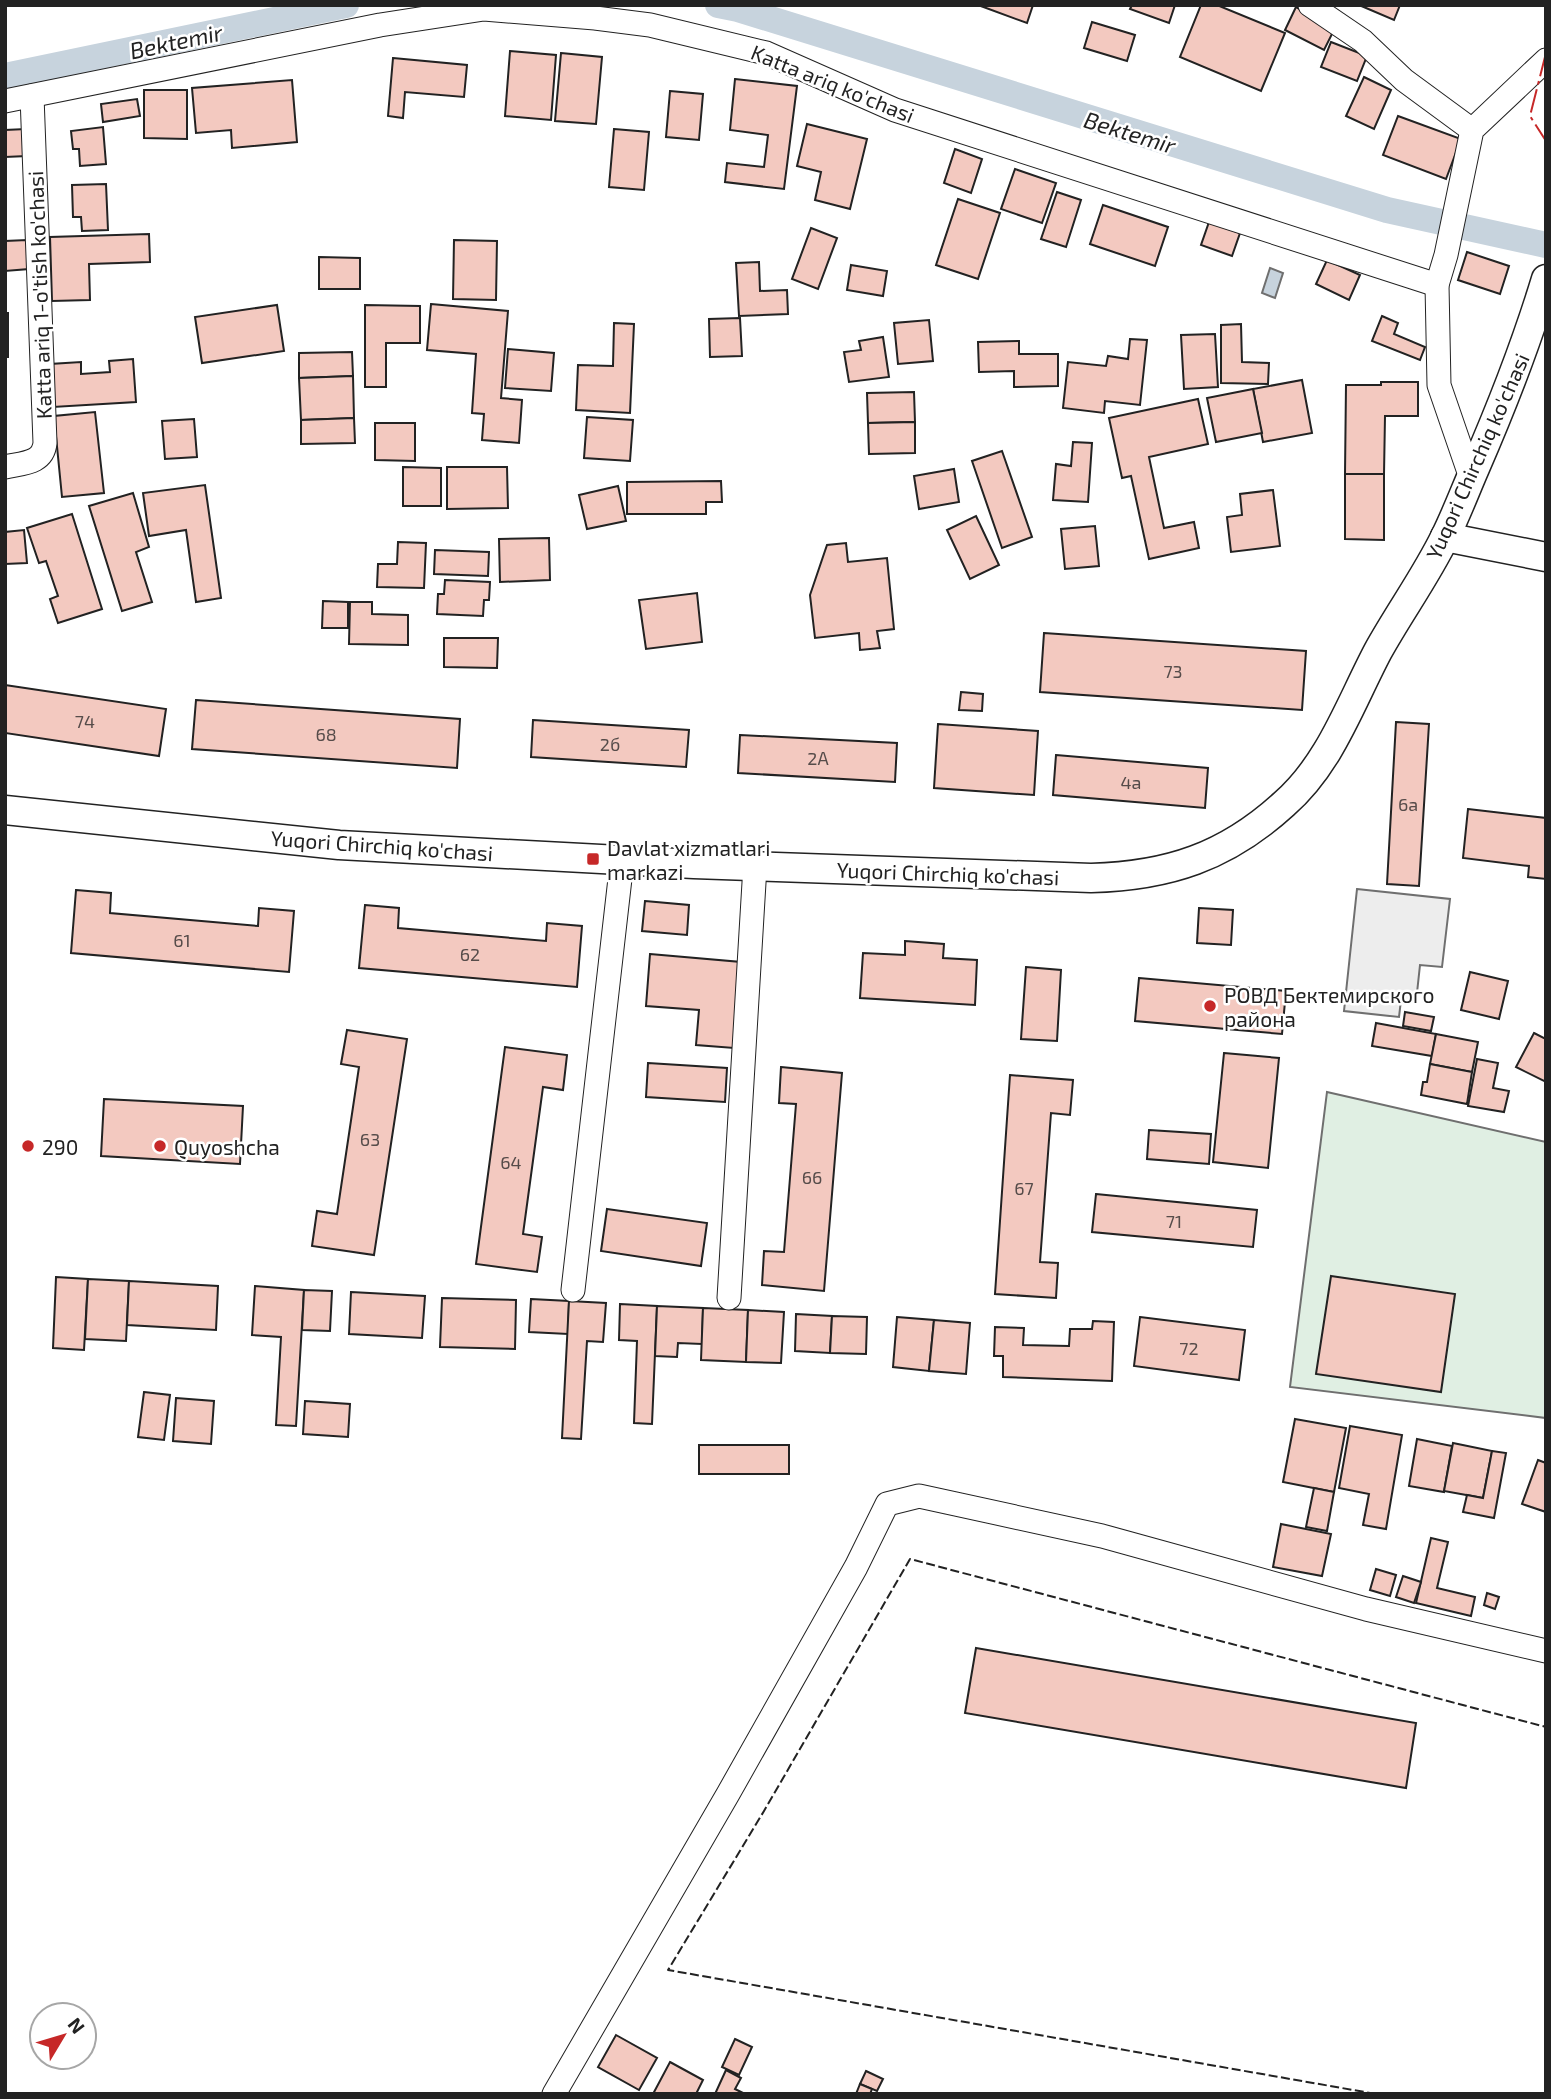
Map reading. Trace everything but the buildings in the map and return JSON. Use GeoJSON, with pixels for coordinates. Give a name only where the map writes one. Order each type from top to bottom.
{"type":"FeatureCollection","features":[{"type":"Feature","properties":{"kind":"street"},"geometry":{"type":"LineString","coordinates":[[1310,5],[1363,41],[1404,80],[1472,130]]}},
{"type":"Feature","properties":{"kind":"street","name":"Katta ariq ko'chasi"},"geometry":{"type":"LineString","coordinates":[[5,101],[380,25],[484,9],[650,25],[766,53],[895,110],[1437,285]]}},
{"type":"Feature","properties":{"kind":"street"},"geometry":{"type":"LineString","coordinates":[[1471,478],[1439,385],[1437,285],[1447,255],[1472,130],[1546,60]]}},
{"type":"Feature","properties":{"kind":"street","name":"Katta ariq 1-o'tish ko'chasi"},"geometry":{"type":"LineString","coordinates":[[5,467],[36,460],[41,457],[45,443],[32,96]]}},
{"type":"Feature","properties":{"kind":"street","name":"Yuqori Chirchiq ko'chasi"},"geometry":{"type":"LineString","coordinates":[[5,810],[339,845],[622,861],[1041,877],[1128,877],[1165,871],[1217,852],[1243,836],[1275,812],[1312,776],[1324,758],[1378,651],[1445,537],[1510,388],[1546,279]]}},
{"type":"Feature","properties":{"kind":"street"},"geometry":{"type":"LineString","coordinates":[[1445,537],[1546,557]]}},
{"type":"Feature","properties":{"kind":"street"},"geometry":{"type":"LineString","coordinates":[[573,1290],[622,861]]}},
{"type":"Feature","properties":{"kind":"street"},"geometry":{"type":"LineString","coordinates":[[729,1298],[755,866]]}},
{"type":"Feature","properties":{"kind":"street"},"geometry":{"type":"LineString","coordinates":[[554,2094],[735,1783],[856,1567],[887,1504],[919,1496],[1102,1536],[1366,1609],[1546,1651]]}},
{"type":"Feature","properties":{"kind":"green space"},"geometry":{"type":"Polygon","coordinates":[[[1327,1092],[1546,1142],[1546,1418],[1290,1387],[1327,1092]]]}},
{"type":"Feature","properties":{"kind":"shaded area"},"geometry":{"type":"Polygon","coordinates":[[[1270,268],[1283,273],[1275,298],[1262,293],[1270,268]]]}},
{"type":"Feature","properties":{"kind":"shaded area"},"geometry":{"type":"Polygon","coordinates":[[[1357,889],[1450,899],[1442,967],[1420,965],[1416,1002],[1401,1000],[1399,1017],[1344,1011],[1357,889]]]}},
{"type":"Feature","properties":{"kind":"waterway","name":"Bektemir"},"geometry":{"type":"LineString","coordinates":[[5,76],[346,5]]}},
{"type":"Feature","properties":{"kind":"waterway","name":"Bektemir"},"geometry":{"type":"LineString","coordinates":[[718,5],[1387,210],[1546,245]]}},
{"type":"Feature","properties":{"kind":"fence"},"geometry":{"type":"LineString","coordinates":[[1376,2094],[668,1970],[910,1559],[1546,1727]]}},
{"type":"Feature","properties":{"kind":"power"},"geometry":{"type":"LineString","coordinates":[[1546,53],[1530,116],[1546,141]]}},
{"type":"Feature","properties":{"kind":"place","name":"Davlat xizmatlari markazi"},"geometry":{"type":"Point","coordinates":[593,859]}},
{"type":"Feature","properties":{"kind":"place","name":"РОВД Бектемирского района"},"geometry":{"type":"Point","coordinates":[1210,1006]}},
{"type":"Feature","properties":{"kind":"place","name":"290"},"geometry":{"type":"Point","coordinates":[28,1146]}},
{"type":"Feature","properties":{"kind":"place","name":"Quyoshcha"},"geometry":{"type":"Point","coordinates":[160,1146]}}]}
